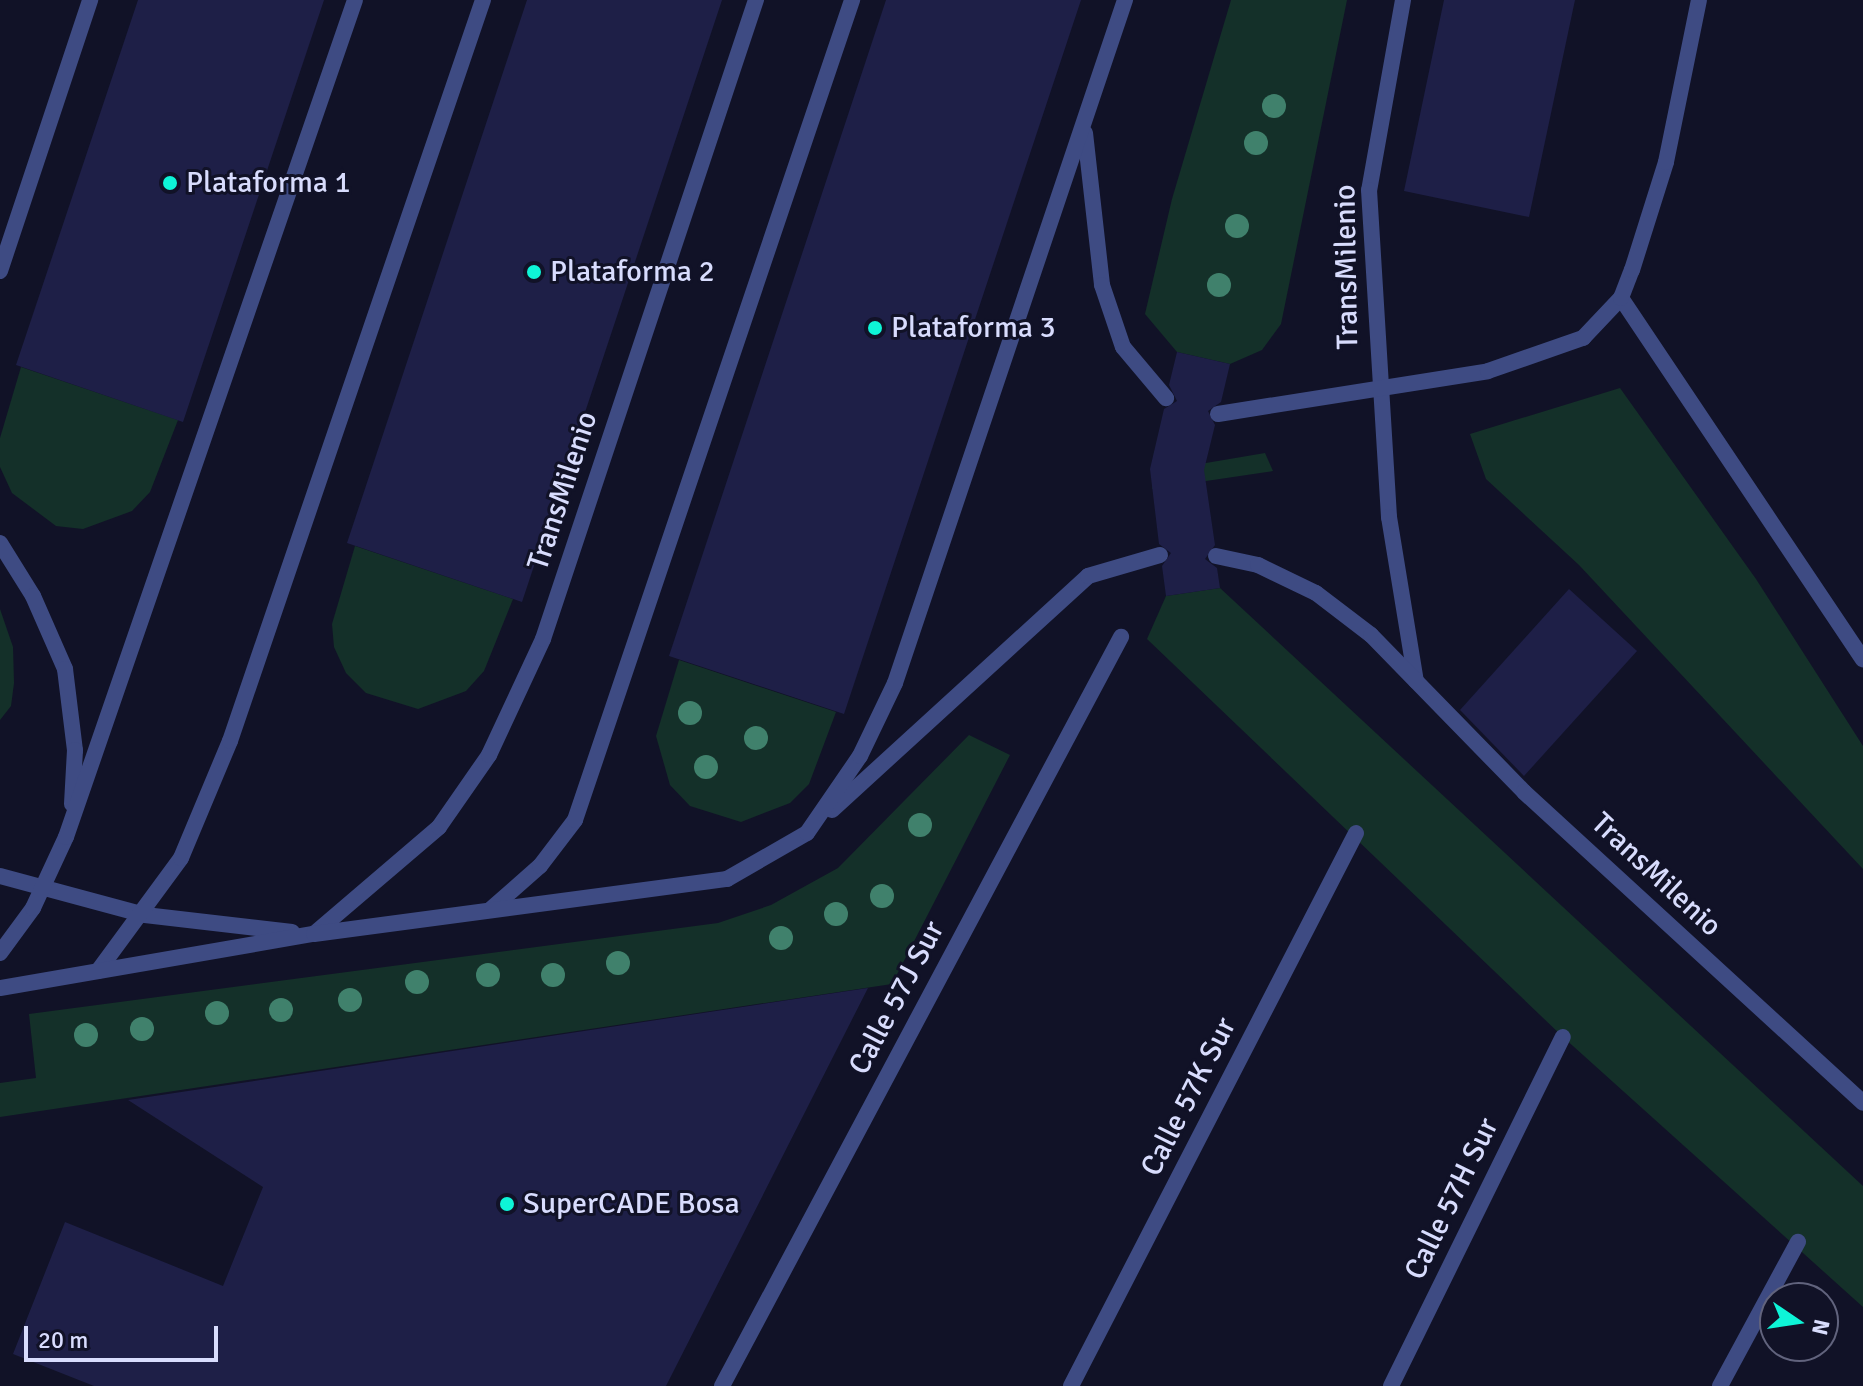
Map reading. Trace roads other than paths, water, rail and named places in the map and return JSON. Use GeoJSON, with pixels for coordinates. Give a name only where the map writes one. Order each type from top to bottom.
{"type":"FeatureCollection","features":[{"type":"Feature","properties":{"kind":"street"},"geometry":{"type":"LineString","coordinates":[[0,271],[90,0]]}},
{"type":"Feature","properties":{"kind":"street"},"geometry":{"type":"LineString","coordinates":[[0,953],[43,889],[66,837],[355,0]]}},
{"type":"Feature","properties":{"kind":"street"},"geometry":{"type":"LineString","coordinates":[[98,971],[145,915],[181,858],[230,741],[483,0]]}},
{"type":"Feature","properties":{"kind":"street","name":"TransMilenio"},"geometry":{"type":"LineString","coordinates":[[314,934],[439,827],[489,755],[543,639],[756,0]]}},
{"type":"Feature","properties":{"kind":"street"},"geometry":{"type":"LineString","coordinates":[[491,909],[540,866],[575,820],[852,0]]}},
{"type":"Feature","properties":{"kind":"street"},"geometry":{"type":"LineString","coordinates":[[807,833],[860,756],[895,683],[1125,0]]}},
{"type":"Feature","properties":{"kind":"street","name":"TransMilenio"},"geometry":{"type":"LineString","coordinates":[[1403,0],[1369,190],[1389,517],[1416,681]]}},
{"type":"Feature","properties":{"kind":"street","name":"TransMilenio"},"geometry":{"type":"LineString","coordinates":[[1218,414],[1379,392],[1536,357],[1583,338],[1621,298],[1666,162],[1699,0]]}},
{"type":"Feature","properties":{"kind":"street"},"geometry":{"type":"LineString","coordinates":[[1084,126],[1102,285],[1123,347],[1166,398]]}},
{"type":"Feature","properties":{"kind":"street"},"geometry":{"type":"LineString","coordinates":[[1621,298],[1863,659]]}},
{"type":"Feature","properties":{"kind":"street"},"geometry":{"type":"LineString","coordinates":[[0,543],[39,607],[65,669],[75,750],[66,837]]}},
{"type":"Feature","properties":{"kind":"street"},"geometry":{"type":"LineString","coordinates":[[0,988],[314,934],[727,879],[807,833],[1053,603],[1088,576],[1160,555]]}},
{"type":"Feature","properties":{"kind":"street","name":"TransMilenio"},"geometry":{"type":"LineString","coordinates":[[1216,556],[1258,565],[1316,593],[1416,681],[1524,792],[1863,1103]]}},
{"type":"Feature","properties":{"kind":"street","name":"Calle 57J Sur"},"geometry":{"type":"LineString","coordinates":[[722,1386],[1121,637]]}},
{"type":"Feature","properties":{"kind":"street","name":"Calle 57K Sur"},"geometry":{"type":"LineString","coordinates":[[1071,1386],[1356,833]]}},
{"type":"Feature","properties":{"kind":"street"},"geometry":{"type":"LineString","coordinates":[[0,876],[145,915],[314,934]]}},
{"type":"Feature","properties":{"kind":"street","name":"Calle 57H Sur"},"geometry":{"type":"LineString","coordinates":[[1391,1386],[1563,1037]]}},
{"type":"Feature","properties":{"kind":"street"},"geometry":{"type":"LineString","coordinates":[[1720,1386],[1798,1242]]}},
{"type":"Feature","properties":{"kind":"place","name":"Plataforma 1"},"geometry":{"type":"Point","coordinates":[170,183]}},
{"type":"Feature","properties":{"kind":"place","name":"Plataforma 2"},"geometry":{"type":"Point","coordinates":[534,272]}},
{"type":"Feature","properties":{"kind":"place","name":"Plataforma 3"},"geometry":{"type":"Point","coordinates":[875,328]}},
{"type":"Feature","properties":{"kind":"place","name":"SuperCADE Bosa"},"geometry":{"type":"Point","coordinates":[507,1204]}}]}
